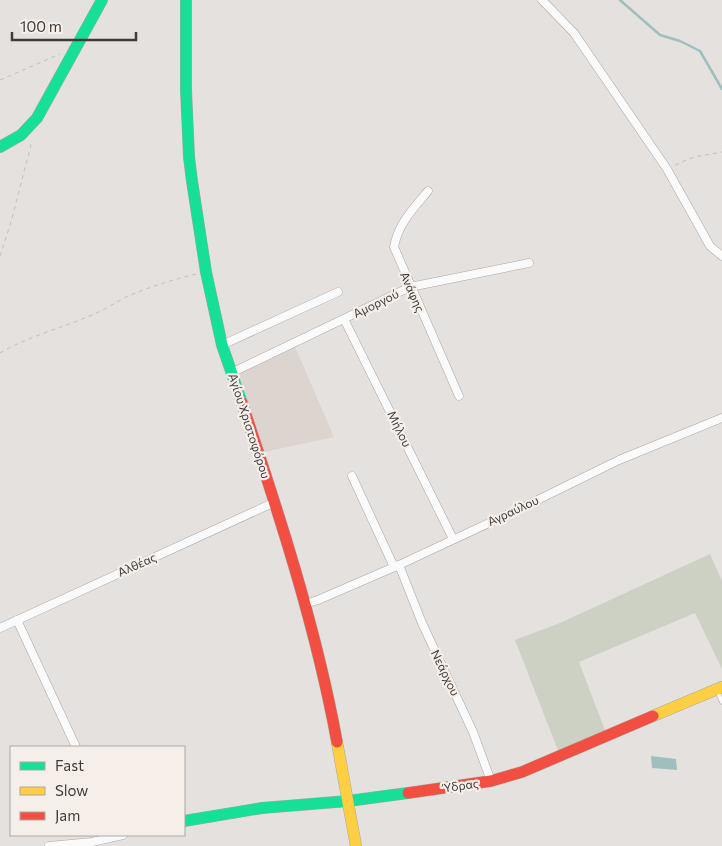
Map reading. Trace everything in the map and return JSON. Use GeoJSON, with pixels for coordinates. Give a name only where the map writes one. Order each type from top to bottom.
{"type":"FeatureCollection","features":[{"type":"Feature","properties":{"kind":"main road"},"geometry":{"type":"LineString","coordinates":[[0,147],[17,138],[37,118],[102,0]]}},
{"type":"Feature","properties":{"kind":"main road","name":"Αγίου Χριστοφόρου"},"geometry":{"type":"LineString","coordinates":[[186,0],[188,142],[206,272],[222,345],[274,502],[305,604],[330,706],[356,846]]}},
{"type":"Feature","properties":{"kind":"main road","name":"Ύδρας"},"geometry":{"type":"LineString","coordinates":[[185,821],[262,808],[348,801],[491,781],[522,772],[719,688]]}},
{"type":"Feature","properties":{"kind":"street"},"geometry":{"type":"LineString","coordinates":[[542,0],[574,33],[667,169],[710,246],[722,256]]}},
{"type":"Feature","properties":{"kind":"street","name":"Ανάφης"},"geometry":{"type":"LineString","coordinates":[[428,191],[402,224],[394,247],[397,258],[459,396]]}},
{"type":"Feature","properties":{"kind":"street","name":"Αμοργού"},"geometry":{"type":"LineString","coordinates":[[231,373],[410,287],[529,263]]}},
{"type":"Feature","properties":{"kind":"street"},"geometry":{"type":"LineString","coordinates":[[222,345],[338,292]]}},
{"type":"Feature","properties":{"kind":"street","name":"Μήλου"},"geometry":{"type":"LineString","coordinates":[[344,319],[453,538]]}},
{"type":"Feature","properties":{"kind":"street","name":"Αγραύλου"},"geometry":{"type":"LineString","coordinates":[[305,604],[396,566],[453,538],[528,505],[619,460],[722,418]]}},
{"type":"Feature","properties":{"kind":"street","name":"Νεάρχου"},"geometry":{"type":"LineString","coordinates":[[352,476],[473,732],[491,781]]}},
{"type":"Feature","properties":{"kind":"street","name":"Αλθέας"},"geometry":{"type":"LineString","coordinates":[[0,628],[274,502]]}},
{"type":"Feature","properties":{"kind":"street"},"geometry":{"type":"LineString","coordinates":[[17,620],[76,746]]}},
{"type":"Feature","properties":{"kind":"street"},"geometry":{"type":"LineString","coordinates":[[48,846],[92,842],[115,836]]}},
{"type":"Feature","properties":{"kind":"lane"},"geometry":{"type":"LineString","coordinates":[[719,688],[722,702]]}},
{"type":"Feature","properties":{"kind":"path"},"geometry":{"type":"LineString","coordinates":[[0,80],[74,48]]}},
{"type":"Feature","properties":{"kind":"path"},"geometry":{"type":"LineString","coordinates":[[0,256],[31,145],[29,128]]}},
{"type":"Feature","properties":{"kind":"path"},"geometry":{"type":"LineString","coordinates":[[667,169],[694,157],[722,152]]}},
{"type":"Feature","properties":{"kind":"path"},"geometry":{"type":"LineString","coordinates":[[0,353],[22,341],[95,314],[125,298],[156,285],[206,272]]}},
{"type":"Feature","properties":{"kind":"shaded area"},"geometry":{"type":"Polygon","coordinates":[[[295,347],[334,437],[264,452],[239,373],[295,347]]]}},
{"type":"Feature","properties":{"kind":"shaded area"},"geometry":{"type":"Polygon","coordinates":[[[710,554],[722,581],[722,669],[695,613],[579,662],[606,733],[559,753],[515,640],[560,623],[710,554]]]}},
{"type":"Feature","properties":{"kind":"water"},"geometry":{"type":"Polygon","coordinates":[[[651,756],[676,759],[677,770],[652,768],[651,756]]]}},
{"type":"Feature","properties":{"kind":"waterway"},"geometry":{"type":"LineString","coordinates":[[620,0],[660,35],[680,41],[700,51],[722,89]]}},
{"type":"Feature","properties":{"kind":"traffic: fast"},"geometry":{"type":"LineString","coordinates":[[0,147],[21,135],[37,118],[102,0]]}},
{"type":"Feature","properties":{"kind":"traffic: fast"},"geometry":{"type":"LineString","coordinates":[[186,0],[186,90],[192,181],[206,272],[222,345],[242,403]]}},
{"type":"Feature","properties":{"kind":"traffic: fast"},"geometry":{"type":"LineString","coordinates":[[185,821],[262,808],[348,801],[408,793]]}},
{"type":"Feature","properties":{"kind":"traffic: slow"},"geometry":{"type":"LineString","coordinates":[[653,716],[722,687]]}},
{"type":"Feature","properties":{"kind":"traffic: slow"},"geometry":{"type":"LineString","coordinates":[[337,742],[356,846]]}},
{"type":"Feature","properties":{"kind":"traffic: jam"},"geometry":{"type":"LineString","coordinates":[[242,403],[296,571],[318,656],[337,742]]}},
{"type":"Feature","properties":{"kind":"traffic: jam"},"geometry":{"type":"LineString","coordinates":[[408,793],[491,781],[522,772],[653,716]]}}]}
